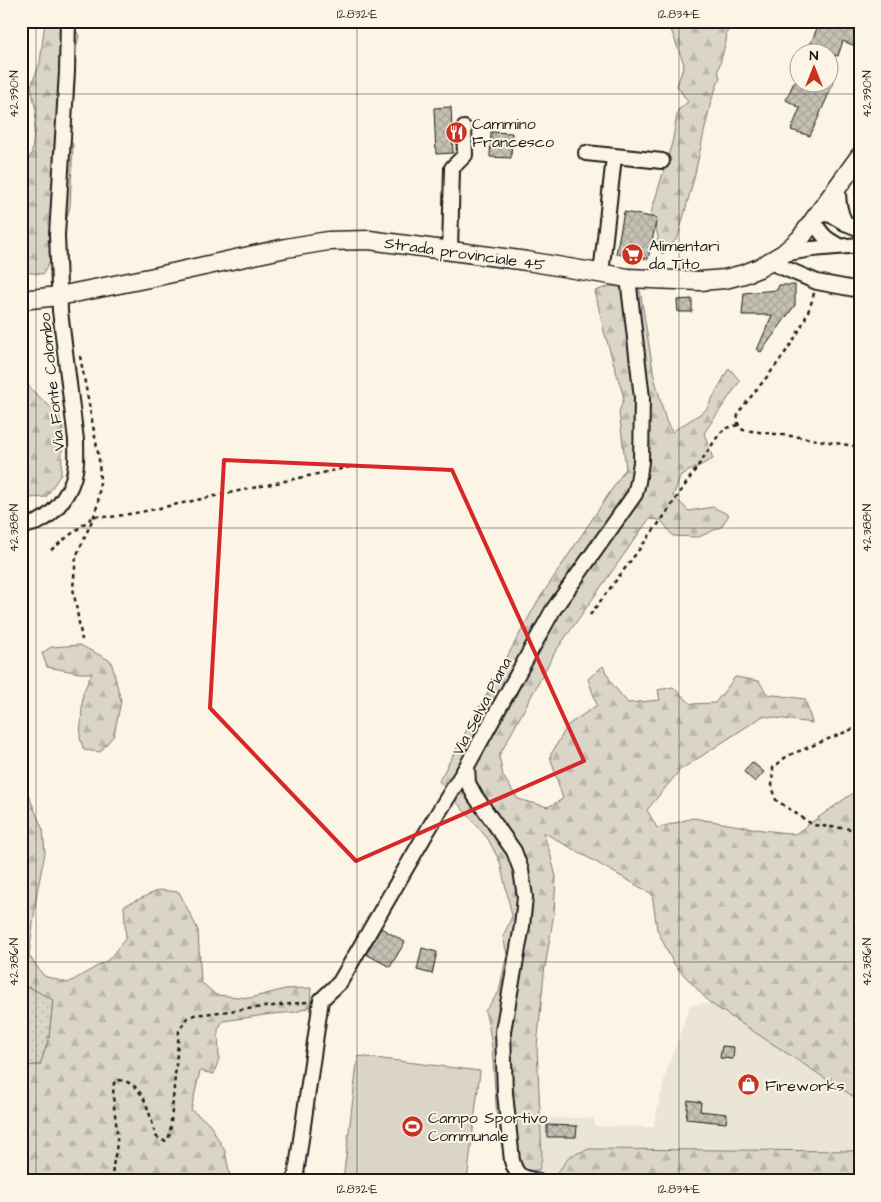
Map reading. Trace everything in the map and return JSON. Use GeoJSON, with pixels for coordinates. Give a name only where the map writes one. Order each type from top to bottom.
{"type":"FeatureCollection","features":[{"type":"Feature","properties":{"kind":"main road","name":"Strada provinciale 45"},"geometry":{"type":"LineString","coordinates":[[21,300],[59,296],[286,248],[328,241],[369,240],[527,261],[628,278],[700,281],[725,279],[744,274],[776,258],[800,239],[860,156]]}},
{"type":"Feature","properties":{"kind":"street","name":"Via Fonte Colombo"},"geometry":{"type":"LineString","coordinates":[[21,527],[40,521],[51,514],[69,490],[75,473],[76,440],[60,311],[57,235],[67,82],[68,21]]}},
{"type":"Feature","properties":{"kind":"street"},"geometry":{"type":"LineString","coordinates":[[450,251],[452,168],[465,155],[464,128]]}},
{"type":"Feature","properties":{"kind":"street"},"geometry":{"type":"LineString","coordinates":[[586,153],[662,161]]}},
{"type":"Feature","properties":{"kind":"street"},"geometry":{"type":"LineString","coordinates":[[601,274],[614,157]]}},
{"type":"Feature","properties":{"kind":"street"},"geometry":{"type":"LineString","coordinates":[[838,187],[838,203],[845,223]]}},
{"type":"Feature","properties":{"kind":"street"},"geometry":{"type":"LineString","coordinates":[[839,246],[820,233],[816,217],[831,215],[860,229]]}},
{"type":"Feature","properties":{"kind":"street"},"geometry":{"type":"LineString","coordinates":[[776,258],[812,248],[860,244]]}},
{"type":"Feature","properties":{"kind":"street"},"geometry":{"type":"LineString","coordinates":[[776,258],[817,282],[860,290]]}},
{"type":"Feature","properties":{"kind":"street","name":"Via Selva Piana"},"geometry":{"type":"LineString","coordinates":[[537,1181],[522,1178],[515,1170],[512,1161],[506,1093],[503,1031],[522,926],[525,897],[521,870],[514,851],[475,796],[468,782],[467,766],[553,610],[635,494],[641,462],[642,398],[628,278]]}},
{"type":"Feature","properties":{"kind":"street"},"geometry":{"type":"LineString","coordinates":[[295,1181],[322,1000],[340,982],[467,766]]}},
{"type":"Feature","properties":{"kind":"path"},"geometry":{"type":"LineString","coordinates":[[817,282],[805,321],[780,359],[739,412],[736,419],[738,425],[743,430],[860,447]]}},
{"type":"Feature","properties":{"kind":"path"},"geometry":{"type":"LineString","coordinates":[[590,615],[665,515],[720,432],[738,425]]}},
{"type":"Feature","properties":{"kind":"path"},"geometry":{"type":"LineString","coordinates":[[51,550],[94,516],[111,517],[141,512],[350,467]]}},
{"type":"Feature","properties":{"kind":"path"},"geometry":{"type":"LineString","coordinates":[[860,726],[787,756],[774,768],[772,785],[776,800],[813,825],[831,828],[853,828],[860,832]]}},
{"type":"Feature","properties":{"kind":"path"},"geometry":{"type":"LineString","coordinates":[[113,1181],[112,1173],[117,1143],[113,1094],[114,1083],[118,1080],[124,1080],[130,1082],[140,1091],[156,1136],[160,1140],[168,1140],[179,1031],[186,1019],[194,1015],[322,1000]]}},
{"type":"Feature","properties":{"kind":"highlighted area"},"geometry":{"type":"Polygon","coordinates":[[[224,460],[452,470],[584,761],[356,861],[210,708],[224,460]]]}},
{"type":"Feature","properties":{"kind":"shaded area","name":"Fireworks"},"geometry":{"type":"Polygon","coordinates":[[[710,1003],[855,1097],[860,1129],[860,1151],[589,1149],[570,1156],[551,1180],[539,1170],[542,1158],[541,1118],[594,1118],[595,1126],[653,1127],[666,1073],[690,1005],[710,1003]]]}},
{"type":"Feature","properties":{"kind":"green space"},"geometry":{"type":"Polygon","coordinates":[[[45,21],[71,21],[79,36],[74,56],[65,75],[64,134],[73,144],[70,206],[61,241],[43,274],[22,272],[21,179],[32,152],[36,111],[31,86],[40,63],[45,21]]]}},
{"type":"Feature","properties":{"kind":"green space"},"geometry":{"type":"Polygon","coordinates":[[[670,21],[728,21],[726,41],[718,71],[720,78],[711,101],[694,178],[678,237],[663,254],[657,250],[658,236],[651,213],[672,143],[678,110],[688,102],[677,86],[684,64],[671,30],[670,21]]]}},
{"type":"Feature","properties":{"kind":"green space"},"geometry":{"type":"Polygon","coordinates":[[[610,286],[640,290],[654,376],[666,421],[672,432],[706,410],[729,368],[740,381],[704,433],[713,459],[681,475],[673,496],[689,511],[713,507],[729,515],[721,527],[699,537],[673,536],[661,520],[649,519],[555,652],[499,756],[503,776],[518,799],[548,807],[563,799],[550,756],[568,725],[597,705],[588,679],[603,666],[612,684],[628,703],[660,700],[658,690],[673,687],[691,704],[715,703],[735,677],[759,681],[767,694],[805,699],[812,723],[763,716],[680,770],[647,810],[657,828],[693,818],[795,834],[860,788],[860,1129],[854,1097],[710,1003],[673,963],[657,929],[652,894],[543,832],[556,877],[554,913],[544,973],[537,1047],[542,1158],[539,1170],[520,1171],[507,1163],[498,1133],[492,1047],[485,1011],[499,992],[507,954],[503,937],[512,916],[500,862],[488,839],[439,781],[536,604],[626,468],[619,412],[624,398],[604,331],[595,291],[610,286]]]}},
{"type":"Feature","properties":{"kind":"green space"},"geometry":{"type":"Polygon","coordinates":[[[21,377],[59,415],[63,430],[61,474],[46,497],[28,498],[21,451],[21,377]]]}},
{"type":"Feature","properties":{"kind":"green space"},"geometry":{"type":"Polygon","coordinates":[[[80,645],[111,661],[121,701],[114,735],[100,752],[84,750],[80,738],[83,693],[92,673],[80,673],[47,667],[42,653],[51,647],[80,645]]]}},
{"type":"Feature","properties":{"kind":"green space"},"geometry":{"type":"Polygon","coordinates":[[[21,787],[25,787],[43,830],[45,853],[37,892],[29,956],[44,976],[68,983],[108,960],[126,938],[124,906],[159,890],[179,892],[198,930],[201,982],[216,995],[250,998],[285,989],[311,988],[310,1007],[296,1012],[223,1021],[218,1030],[219,1058],[214,1074],[200,1071],[191,1110],[209,1123],[225,1151],[231,1181],[21,1181],[21,1111],[26,1107],[23,1092],[21,1092],[21,1066],[40,1065],[49,1038],[53,1000],[29,987],[21,988],[21,787]]]}},
{"type":"Feature","properties":{"kind":"green space"},"geometry":{"type":"Polygon","coordinates":[[[29,987],[53,999],[49,1038],[40,1065],[21,1066],[21,988],[29,987]]]}},
{"type":"Feature","properties":{"kind":"green space","name":"Campo Sportivo Communale"},"geometry":{"type":"Polygon","coordinates":[[[358,1056],[480,1071],[467,1181],[343,1181],[358,1056]]]}},
{"type":"Feature","properties":{"kind":"green space"},"geometry":{"type":"Polygon","coordinates":[[[589,1149],[860,1151],[860,1181],[551,1181],[570,1156],[589,1149]]]}},
{"type":"Feature","properties":{"kind":"building"},"geometry":{"type":"Polygon","coordinates":[[[820,21],[860,21],[860,48],[843,41],[838,56],[838,42],[811,42],[820,21]]]}},
{"type":"Feature","properties":{"kind":"building"},"geometry":{"type":"Polygon","coordinates":[[[790,92],[830,92],[810,136],[791,130],[800,108],[786,100],[790,92]]]}},
{"type":"Feature","properties":{"kind":"building"},"geometry":{"type":"Polygon","coordinates":[[[451,107],[453,153],[436,154],[434,108],[451,107]]]}},
{"type":"Feature","properties":{"kind":"building"},"geometry":{"type":"Polygon","coordinates":[[[491,132],[512,133],[511,158],[490,157],[491,132]]]}},
{"type":"Feature","properties":{"kind":"building"},"geometry":{"type":"Polygon","coordinates":[[[624,212],[657,218],[648,259],[616,254],[624,212]]]}},
{"type":"Feature","properties":{"kind":"building"},"geometry":{"type":"Polygon","coordinates":[[[779,285],[795,285],[795,305],[761,352],[757,350],[772,315],[742,315],[744,293],[777,290],[779,285]]]}},
{"type":"Feature","properties":{"kind":"building"},"geometry":{"type":"Polygon","coordinates":[[[692,299],[692,312],[678,312],[677,300],[692,299]]]}},
{"type":"Feature","properties":{"kind":"building"},"geometry":{"type":"Polygon","coordinates":[[[752,762],[764,772],[755,782],[744,772],[752,762]]]}},
{"type":"Feature","properties":{"kind":"building"},"geometry":{"type":"Polygon","coordinates":[[[381,928],[405,942],[390,967],[366,954],[381,928]]]}},
{"type":"Feature","properties":{"kind":"building"},"geometry":{"type":"Polygon","coordinates":[[[422,948],[437,952],[432,974],[417,970],[422,948]]]}},
{"type":"Feature","properties":{"kind":"building"},"geometry":{"type":"Polygon","coordinates":[[[722,1046],[734,1047],[733,1059],[720,1058],[722,1046]]]}},
{"type":"Feature","properties":{"kind":"building"},"geometry":{"type":"Polygon","coordinates":[[[688,1100],[701,1102],[700,1111],[727,1114],[726,1123],[686,1119],[688,1100]]]}},
{"type":"Feature","properties":{"kind":"building"},"geometry":{"type":"Polygon","coordinates":[[[547,1125],[577,1126],[576,1137],[547,1137],[547,1125]]]}},
{"type":"Feature","properties":{"kind":"place","name":"Cammino Francesco"},"geometry":{"type":"Point","coordinates":[456,132]}},
{"type":"Feature","properties":{"kind":"place","name":"Alimentari da Tito"},"geometry":{"type":"Point","coordinates":[633,254]}},
{"type":"Feature","properties":{"kind":"place","name":"Fireworks"},"geometry":{"type":"Point","coordinates":[749,1085]}},
{"type":"Feature","properties":{"kind":"place","name":"Campo Sportivo Communale"},"geometry":{"type":"Point","coordinates":[412,1126]}}]}
